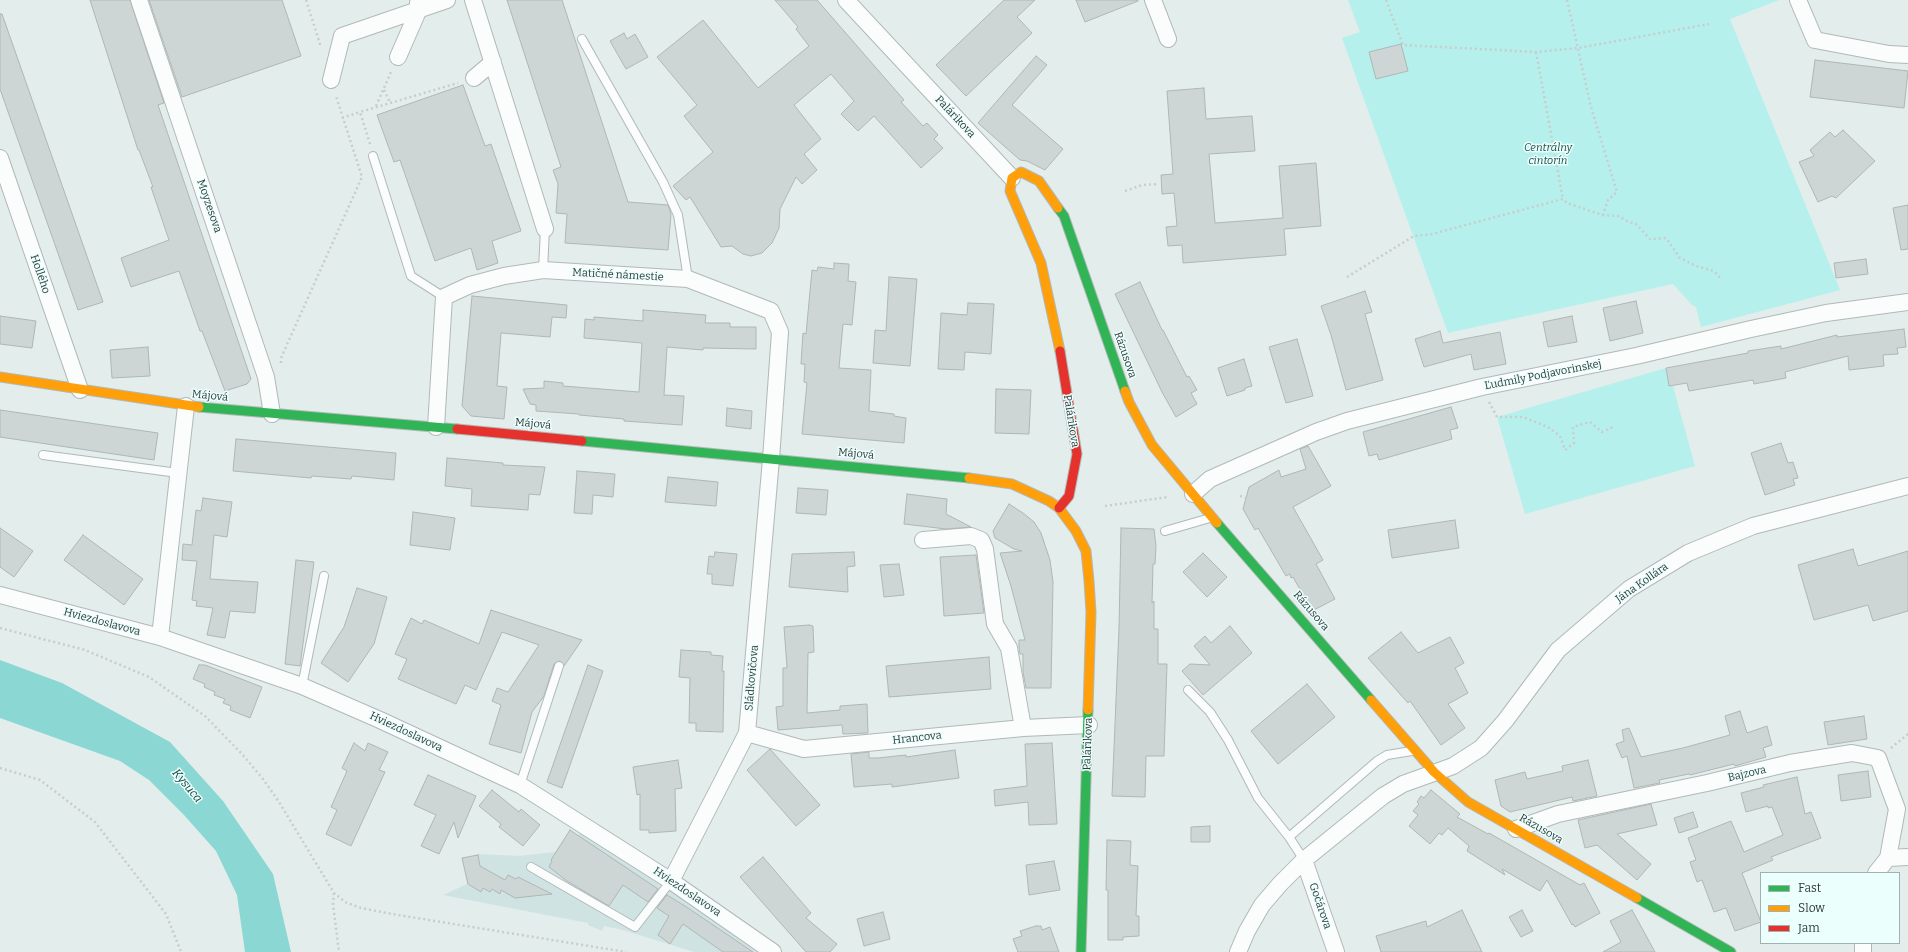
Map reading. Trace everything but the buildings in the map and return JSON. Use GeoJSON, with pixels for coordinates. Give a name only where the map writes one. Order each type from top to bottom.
{"type":"FeatureCollection","features":[{"type":"Feature","properties":{"kind":"main road","name":"Rázusova"},"geometry":{"type":"LineString","coordinates":[[1012,178],[1021,172],[1039,181],[1064,216],[1128,402],[1152,445],[1212,518],[1434,772],[1468,802],[1731,952]]}},
{"type":"Feature","properties":{"kind":"main road","name":"Palárikova"},"geometry":{"type":"LineString","coordinates":[[1012,178],[1010,191],[1041,263],[1055,322],[1077,454],[1071,491],[1069,496],[1059,508],[1076,530],[1086,551],[1091,612],[1089,725],[1081,952]]}},
{"type":"Feature","properties":{"kind":"main road","name":"Májová"},"geometry":{"type":"LineString","coordinates":[[0,377],[186,406],[436,427],[923,472],[1012,484],[1049,501],[1059,508]]}},
{"type":"Feature","properties":{"kind":"street","name":"Moyzesova"},"geometry":{"type":"LineString","coordinates":[[139,0],[266,377],[272,414]]}},
{"type":"Feature","properties":{"kind":"street"},"geometry":{"type":"LineString","coordinates":[[331,80],[342,36],[418,4],[447,0]]}},
{"type":"Feature","properties":{"kind":"street"},"geometry":{"type":"LineString","coordinates":[[473,0],[545,229]]}},
{"type":"Feature","properties":{"kind":"street","name":"Palárikova"},"geometry":{"type":"LineString","coordinates":[[846,0],[1012,178]]}},
{"type":"Feature","properties":{"kind":"street"},"geometry":{"type":"LineString","coordinates":[[1153,0],[1168,39]]}},
{"type":"Feature","properties":{"kind":"street"},"geometry":{"type":"LineString","coordinates":[[1798,0],[1815,40],[1889,54],[1908,56]]}},
{"type":"Feature","properties":{"kind":"street"},"geometry":{"type":"LineString","coordinates":[[398,57],[418,4]]}},
{"type":"Feature","properties":{"kind":"street"},"geometry":{"type":"LineString","coordinates":[[474,78],[493,62]]}},
{"type":"Feature","properties":{"kind":"street","name":"Hollého"},"geometry":{"type":"LineString","coordinates":[[0,158],[80,390]]}},
{"type":"Feature","properties":{"kind":"street","name":"Matičné námestie"},"geometry":{"type":"LineString","coordinates":[[444,297],[470,285],[504,276],[542,270],[688,278],[771,311],[780,332],[771,459]]}},
{"type":"Feature","properties":{"kind":"street"},"geometry":{"type":"LineString","coordinates":[[436,427],[444,297]]}},
{"type":"Feature","properties":{"kind":"street","name":"Ľudmily Podjavorinskej"},"geometry":{"type":"LineString","coordinates":[[1193,494],[1210,479],[1316,432],[1348,420],[1482,387],[1636,356],[1751,328],[1826,313],[1908,302]]}},
{"type":"Feature","properties":{"kind":"street"},"geometry":{"type":"LineString","coordinates":[[160,637],[186,406]]}},
{"type":"Feature","properties":{"kind":"street","name":"Sládkovičova"},"geometry":{"type":"LineString","coordinates":[[671,881],[747,733],[771,459]]}},
{"type":"Feature","properties":{"kind":"street","name":"Jána Kollára"},"geometry":{"type":"LineString","coordinates":[[1238,952],[1247,931],[1262,905],[1304,860],[1383,796],[1403,784],[1453,766],[1481,748],[1505,721],[1558,650],[1629,589],[1688,553],[1753,526],[1908,486]]}},
{"type":"Feature","properties":{"kind":"street"},"geometry":{"type":"LineString","coordinates":[[923,540],[971,536],[981,540],[985,550],[995,624],[1009,648],[1023,728]]}},
{"type":"Feature","properties":{"kind":"street","name":"Hviezdoslavova"},"geometry":{"type":"LineString","coordinates":[[0,595],[160,637],[302,686],[380,720],[520,785],[671,881],[773,952]]}},
{"type":"Feature","properties":{"kind":"street","name":"Hrancova"},"geometry":{"type":"LineString","coordinates":[[747,733],[804,749],[1023,728],[1089,725]]}},
{"type":"Feature","properties":{"kind":"street","name":"Bajzova"},"geometry":{"type":"LineString","coordinates":[[1516,829],[1558,814],[1707,783],[1790,763],[1852,753],[1878,758]]}},
{"type":"Feature","properties":{"kind":"street"},"geometry":{"type":"LineString","coordinates":[[1877,872],[1888,858],[1897,809],[1878,758]]}},
{"type":"Feature","properties":{"kind":"street"},"geometry":{"type":"LineString","coordinates":[[1888,858],[1908,857]]}},
{"type":"Feature","properties":{"kind":"street","name":"Gočárova"},"geometry":{"type":"LineString","coordinates":[[1304,860],[1336,952]]}},
{"type":"Feature","properties":{"kind":"lane"},"geometry":{"type":"LineString","coordinates":[[582,38],[663,182],[678,215],[688,278]]}},
{"type":"Feature","properties":{"kind":"lane"},"geometry":{"type":"LineString","coordinates":[[374,156],[411,276],[444,297]]}},
{"type":"Feature","properties":{"kind":"lane"},"geometry":{"type":"LineString","coordinates":[[542,270],[545,229]]}},
{"type":"Feature","properties":{"kind":"lane"},"geometry":{"type":"LineString","coordinates":[[43,455],[178,473]]}},
{"type":"Feature","properties":{"kind":"lane"},"geometry":{"type":"LineString","coordinates":[[1165,531],[1212,518]]}},
{"type":"Feature","properties":{"kind":"lane"},"geometry":{"type":"LineString","coordinates":[[302,686],[324,576]]}},
{"type":"Feature","properties":{"kind":"lane"},"geometry":{"type":"LineString","coordinates":[[520,785],[559,666]]}},
{"type":"Feature","properties":{"kind":"lane"},"geometry":{"type":"LineString","coordinates":[[1188,690],[1210,712],[1228,740],[1258,798],[1289,837],[1304,860]]}},
{"type":"Feature","properties":{"kind":"lane"},"geometry":{"type":"LineString","coordinates":[[1289,837],[1377,761],[1387,755],[1417,751]]}},
{"type":"Feature","properties":{"kind":"lane"},"geometry":{"type":"LineString","coordinates":[[531,867],[635,927],[671,881]]}},
{"type":"Feature","properties":{"kind":"path"},"geometry":{"type":"LineString","coordinates":[[1386,0],[1403,45],[1536,52],[1578,48],[1710,24]]}},
{"type":"Feature","properties":{"kind":"path"},"geometry":{"type":"LineString","coordinates":[[1567,0],[1591,107],[1617,192],[1608,200],[1603,215]]}},
{"type":"Feature","properties":{"kind":"path"},"geometry":{"type":"LineString","coordinates":[[1536,52],[1564,199],[1567,203],[1603,215],[1618,216],[1636,224],[1650,239],[1666,238],[1680,258],[1696,266],[1714,271],[1722,280]]}},
{"type":"Feature","properties":{"kind":"path"},"geometry":{"type":"LineString","coordinates":[[376,106],[398,57]]}},
{"type":"Feature","properties":{"kind":"path"},"geometry":{"type":"LineString","coordinates":[[342,118],[376,106],[474,78]]}},
{"type":"Feature","properties":{"kind":"path"},"geometry":{"type":"LineString","coordinates":[[384,90],[390,102]]}},
{"type":"Feature","properties":{"kind":"path"},"geometry":{"type":"LineString","coordinates":[[281,365],[281,358],[362,177],[339,106]]}},
{"type":"Feature","properties":{"kind":"path"},"geometry":{"type":"LineString","coordinates":[[360,112],[374,156]]}},
{"type":"Feature","properties":{"kind":"path"},"geometry":{"type":"LineString","coordinates":[[1125,190],[1142,185],[1158,184]]}},
{"type":"Feature","properties":{"kind":"path"},"geometry":{"type":"LineString","coordinates":[[1347,277],[1414,236],[1432,234],[1564,199]]}},
{"type":"Feature","properties":{"kind":"path"},"geometry":{"type":"LineString","coordinates":[[1482,387],[1497,417],[1523,417],[1548,427],[1560,436],[1565,450],[1574,443],[1572,427],[1590,422],[1602,432],[1615,426]]}},
{"type":"Feature","properties":{"kind":"path"},"geometry":{"type":"LineString","coordinates":[[1105,506],[1193,494]]}},
{"type":"Feature","properties":{"kind":"path"},"geometry":{"type":"LineString","coordinates":[[1240,496],[1246,498]]}},
{"type":"Feature","properties":{"kind":"path"},"geometry":{"type":"LineString","coordinates":[[0,628],[85,650],[149,677],[205,716],[242,754],[263,779],[279,802],[334,893],[345,902],[361,908],[626,952]]}},
{"type":"Feature","properties":{"kind":"path"},"geometry":{"type":"LineString","coordinates":[[1878,758],[1908,734]]}},
{"type":"Feature","properties":{"kind":"path"},"geometry":{"type":"LineString","coordinates":[[0,768],[40,780],[95,822],[166,914],[181,952]]}},
{"type":"Feature","properties":{"kind":"path"},"geometry":{"type":"LineString","coordinates":[[334,893],[333,904],[339,952]]}},
{"type":"Feature","properties":{"kind":"shaded area"},"geometry":{"type":"Polygon","coordinates":[[[570,830],[578,835],[584,831],[763,952],[694,952],[623,930],[604,926],[602,931],[588,925],[588,923],[443,895],[467,884],[462,859],[478,854],[519,856],[555,852],[570,830]]]}},
{"type":"Feature","properties":{"kind":"green space","name":"Centrálny cintorín"},"geometry":{"type":"Polygon","coordinates":[[[1348,0],[1779,0],[1730,19],[1840,290],[1701,327],[1696,307],[1692,305],[1673,284],[1448,333],[1342,38],[1360,32],[1348,0]]]}},
{"type":"Feature","properties":{"kind":"green space"},"geometry":{"type":"Polygon","coordinates":[[[1666,368],[1669,386],[1673,386],[1695,466],[1525,514],[1497,417],[1666,368]]]}},
{"type":"Feature","properties":{"kind":"water","name":"Kysuca"},"geometry":{"type":"Polygon","coordinates":[[[0,660],[62,683],[170,742],[223,801],[273,874],[291,952],[245,952],[237,895],[216,851],[184,815],[149,780],[120,761],[0,718],[0,660]]]}},
{"type":"Feature","properties":{"kind":"traffic: fast"},"geometry":{"type":"LineString","coordinates":[[1058,208],[1064,216],[1125,391]]}},
{"type":"Feature","properties":{"kind":"traffic: fast"},"geometry":{"type":"LineString","coordinates":[[199,407],[457,429]]}},
{"type":"Feature","properties":{"kind":"traffic: fast"},"geometry":{"type":"LineString","coordinates":[[582,441],[969,478]]}},
{"type":"Feature","properties":{"kind":"traffic: fast"},"geometry":{"type":"LineString","coordinates":[[1217,523],[1371,700]]}},
{"type":"Feature","properties":{"kind":"traffic: fast"},"geometry":{"type":"LineString","coordinates":[[1081,952],[1088,710]]}},
{"type":"Feature","properties":{"kind":"traffic: fast"},"geometry":{"type":"LineString","coordinates":[[1637,898],[1731,952]]}},
{"type":"Feature","properties":{"kind":"traffic: slow"},"geometry":{"type":"LineString","coordinates":[[1058,208],[1039,181],[1021,172],[1012,178],[1010,191],[1041,263],[1060,351]]}},
{"type":"Feature","properties":{"kind":"traffic: slow"},"geometry":{"type":"LineString","coordinates":[[0,377],[199,407]]}},
{"type":"Feature","properties":{"kind":"traffic: slow"},"geometry":{"type":"LineString","coordinates":[[1125,391],[1129,402],[1152,445],[1217,523]]}},
{"type":"Feature","properties":{"kind":"traffic: slow"},"geometry":{"type":"LineString","coordinates":[[969,478],[1012,484],[1049,501],[1059,508],[1076,531],[1086,551],[1089,581],[1091,612],[1088,710]]}},
{"type":"Feature","properties":{"kind":"traffic: slow"},"geometry":{"type":"LineString","coordinates":[[1371,700],[1434,772],[1468,802],[1637,898]]}},
{"type":"Feature","properties":{"kind":"traffic: jam"},"geometry":{"type":"LineString","coordinates":[[1059,508],[1069,496],[1077,454],[1060,351]]}},
{"type":"Feature","properties":{"kind":"traffic: jam"},"geometry":{"type":"LineString","coordinates":[[457,429],[582,441]]}}]}
